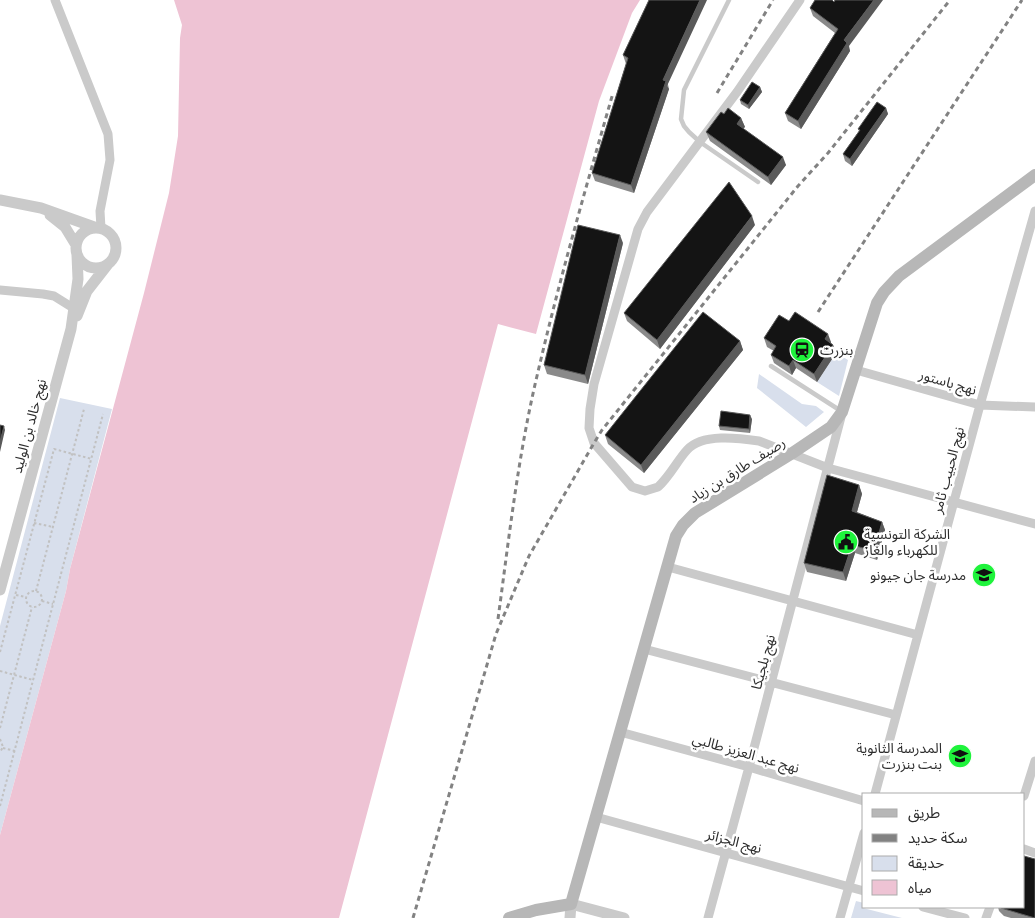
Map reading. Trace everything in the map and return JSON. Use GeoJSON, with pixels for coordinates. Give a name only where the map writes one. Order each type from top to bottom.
{"type":"FeatureCollection","features":[{"type":"Feature","properties":{"kind":"main road","name":"رصيف طارق بن زياد"},"geometry":{"type":"LineString","coordinates":[[571,904],[676,536],[683,525],[695,513],[831,427],[842,412],[872,315],[880,297],[891,284],[1034,176]]}},
{"type":"Feature","properties":{"kind":"main road"},"geometry":{"type":"LineString","coordinates":[[509,918],[536,910],[571,904]]}},
{"type":"Feature","properties":{"kind":"street"},"geometry":{"type":"LineString","coordinates":[[55,0],[108,134],[110,160],[100,211],[99,228]]}},
{"type":"Feature","properties":{"kind":"street"},"geometry":{"type":"LineString","coordinates":[[800,0],[700,142],[647,212],[638,229],[594,384],[589,428],[594,443],[626,482],[638,490],[652,490],[658,487],[688,449],[700,440],[708,438],[751,440],[759,441],[828,468],[1035,524]]}},
{"type":"Feature","properties":{"kind":"street"},"geometry":{"type":"LineString","coordinates":[[0,200],[41,208],[99,228],[111,235],[116,246],[113,258],[104,266],[91,268],[85,265],[65,227],[41,208]]}},
{"type":"Feature","properties":{"kind":"street","name":"نهج الحبيب ثامر"},"geometry":{"type":"LineString","coordinates":[[875,793],[980,405],[1035,210]]}},
{"type":"Feature","properties":{"kind":"street"},"geometry":{"type":"LineString","coordinates":[[76,250],[77,239],[85,230],[99,228]]}},
{"type":"Feature","properties":{"kind":"street","name":"نهج خالد بن الوليد"},"geometry":{"type":"LineString","coordinates":[[0,590],[2,573],[76,310],[78,279],[76,250]]}},
{"type":"Feature","properties":{"kind":"street","name":"نهج خالد بن الوليد"},"geometry":{"type":"LineString","coordinates":[[76,310],[87,291],[109,263]]}},
{"type":"Feature","properties":{"kind":"street"},"geometry":{"type":"LineString","coordinates":[[0,290],[54,296],[76,310]]}},
{"type":"Feature","properties":{"kind":"street","name":"نهج باستور"},"geometry":{"type":"LineString","coordinates":[[856,370],[980,405],[1035,408]]}},
{"type":"Feature","properties":{"kind":"street","name":"نهج بلجيكا"},"geometry":{"type":"LineString","coordinates":[[708,918],[842,412]]}},
{"type":"Feature","properties":{"kind":"street"},"geometry":{"type":"LineString","coordinates":[[668,567],[918,635]]}},
{"type":"Feature","properties":{"kind":"street"},"geometry":{"type":"LineString","coordinates":[[644,649],[896,715]]}},
{"type":"Feature","properties":{"kind":"street","name":"نهج عبد العزيز طالبي"},"geometry":{"type":"LineString","coordinates":[[620,732],[862,800]]}},
{"type":"Feature","properties":{"kind":"street"},"geometry":{"type":"LineString","coordinates":[[1025,793],[1035,761]]}},
{"type":"Feature","properties":{"kind":"street","name":"نهج الجزائر"},"geometry":{"type":"LineString","coordinates":[[596,817],[862,890]]}},
{"type":"Feature","properties":{"kind":"street"},"geometry":{"type":"LineString","coordinates":[[840,918],[862,840]]}},
{"type":"Feature","properties":{"kind":"street"},"geometry":{"type":"LineString","coordinates":[[571,904],[624,918]]}},
{"type":"Feature","properties":{"kind":"street","name":"رصيف طارق بن زياد"},"geometry":{"type":"LineString","coordinates":[[570,918],[571,904]]}},
{"type":"Feature","properties":{"kind":"street"},"geometry":{"type":"LineString","coordinates":[[927,908],[965,918]]}},
{"type":"Feature","properties":{"kind":"lane"},"geometry":{"type":"LineString","coordinates":[[729,0],[684,90],[681,119],[684,126],[700,142],[758,182]]}},
{"type":"Feature","properties":{"kind":"lane"},"geometry":{"type":"LineString","coordinates":[[771,366],[842,412]]}},
{"type":"Feature","properties":{"kind":"path"},"geometry":{"type":"LineString","coordinates":[[36,591],[84,409]]}},
{"type":"Feature","properties":{"kind":"path"},"geometry":{"type":"LineString","coordinates":[[0,806],[103,414]]}},
{"type":"Feature","properties":{"kind":"path"},"geometry":{"type":"LineString","coordinates":[[0,652],[54,449],[92,459]]}},
{"type":"Feature","properties":{"kind":"path"},"geometry":{"type":"LineString","coordinates":[[34,523],[53,527]]}},
{"type":"Feature","properties":{"kind":"path"},"geometry":{"type":"LineString","coordinates":[[26,597],[31,592],[36,591]]}},
{"type":"Feature","properties":{"kind":"path"},"geometry":{"type":"LineString","coordinates":[[36,591],[40,594],[42,601]]}},
{"type":"Feature","properties":{"kind":"path"},"geometry":{"type":"LineString","coordinates":[[15,595],[26,597]]}},
{"type":"Feature","properties":{"kind":"path"},"geometry":{"type":"LineString","coordinates":[[26,597],[28,604],[32,607]]}},
{"type":"Feature","properties":{"kind":"path"},"geometry":{"type":"LineString","coordinates":[[42,601],[53,604]]}},
{"type":"Feature","properties":{"kind":"path"},"geometry":{"type":"LineString","coordinates":[[32,607],[37,606],[42,601]]}},
{"type":"Feature","properties":{"kind":"path"},"geometry":{"type":"LineString","coordinates":[[0,728],[32,607]]}},
{"type":"Feature","properties":{"kind":"path"},"geometry":{"type":"LineString","coordinates":[[0,671],[33,680]]}},
{"type":"Feature","properties":{"kind":"path"},"geometry":{"type":"LineString","coordinates":[[0,739],[3,744],[0,752]]}},
{"type":"Feature","properties":{"kind":"path"},"geometry":{"type":"LineString","coordinates":[[3,748],[14,751]]}},
{"type":"Feature","properties":{"kind":"green space"},"geometry":{"type":"Polygon","coordinates":[[[836,353],[848,360],[839,396],[817,382],[836,353]]]}},
{"type":"Feature","properties":{"kind":"green space"},"geometry":{"type":"Polygon","coordinates":[[[759,374],[802,404],[816,406],[824,412],[806,427],[757,388],[759,374]]]}},
{"type":"Feature","properties":{"kind":"green space"},"geometry":{"type":"Polygon","coordinates":[[[60,398],[112,409],[70,569],[66,591],[0,835],[0,626],[60,398]]]}},
{"type":"Feature","properties":{"kind":"green space"},"geometry":{"type":"Polygon","coordinates":[[[856,901],[862,902],[862,908],[902,918],[851,918],[856,901]]]}},
{"type":"Feature","properties":{"kind":"water"},"geometry":{"type":"Polygon","coordinates":[[[174,0],[640,0],[632,13],[599,101],[536,334],[498,324],[339,918],[0,918],[0,835],[66,591],[70,569],[169,193],[178,136],[180,38],[182,25],[174,0]]]}},
{"type":"Feature","properties":{"kind":"building"},"geometry":{"type":"Polygon","coordinates":[[[649,0],[700,0],[663,80],[666,81],[631,185],[592,173],[628,58],[623,55],[649,0]]]}},
{"type":"Feature","properties":{"kind":"building"},"geometry":{"type":"Polygon","coordinates":[[[815,0],[832,0],[834,2],[835,0],[874,0],[844,40],[847,43],[798,121],[785,113],[838,29],[810,8],[815,0]]]}},
{"type":"Feature","properties":{"kind":"building"},"geometry":{"type":"Polygon","coordinates":[[[752,82],[760,87],[748,105],[740,100],[752,82]]]}},
{"type":"Feature","properties":{"kind":"building"},"geometry":{"type":"Polygon","coordinates":[[[877,102],[886,108],[850,159],[843,154],[877,102]]]}},
{"type":"Feature","properties":{"kind":"building"},"geometry":{"type":"Polygon","coordinates":[[[728,108],[741,118],[737,124],[783,157],[768,177],[706,132],[721,112],[724,114],[728,108]]]}},
{"type":"Feature","properties":{"kind":"building"},"geometry":{"type":"Polygon","coordinates":[[[729,182],[752,216],[657,340],[624,313],[729,182]]]}},
{"type":"Feature","properties":{"kind":"building"},"geometry":{"type":"Polygon","coordinates":[[[578,225],[620,235],[585,375],[544,365],[578,225]]]}},
{"type":"Feature","properties":{"kind":"building"},"geometry":{"type":"Polygon","coordinates":[[[703,312],[740,341],[641,465],[605,435],[703,312]]]}},
{"type":"Feature","properties":{"kind":"building","name":"بنزرت"},"geometry":{"type":"Polygon","coordinates":[[[795,312],[828,334],[825,339],[833,345],[814,374],[793,360],[789,366],[771,355],[776,346],[764,338],[779,315],[789,321],[795,312]]]}},
{"type":"Feature","properties":{"kind":"building"},"geometry":{"type":"Polygon","coordinates":[[[721,411],[750,415],[749,429],[719,426],[721,411]]]}},
{"type":"Feature","properties":{"kind":"building"},"geometry":{"type":"Polygon","coordinates":[[[0,425],[4,426],[0,442],[0,425]]]}},
{"type":"Feature","properties":{"kind":"building","name":"الشركة التونسية للكهرباء والغاز"},"geometry":{"type":"Polygon","coordinates":[[[827,475],[859,485],[852,511],[882,522],[874,551],[852,545],[843,572],[804,563],[827,475]]]}},
{"type":"Feature","properties":{"kind":"building"},"geometry":{"type":"Polygon","coordinates":[[[1025,856],[1035,859],[1035,918],[1001,908],[1025,908],[1025,856]]]}},
{"type":"Feature","properties":{"kind":"railway"},"geometry":{"type":"LineString","coordinates":[[717,93],[773,0]]}},
{"type":"Feature","properties":{"kind":"railway"},"geometry":{"type":"LineString","coordinates":[[413,918],[496,634],[529,556],[594,443],[602,430],[798,186],[828,153],[950,0]]}},
{"type":"Feature","properties":{"kind":"railway"},"geometry":{"type":"LineString","coordinates":[[818,312],[1022,0]]}},
{"type":"Feature","properties":{"kind":"railway"},"geometry":{"type":"LineString","coordinates":[[498,619],[514,497],[530,406],[545,340],[613,93]]}},
{"type":"Feature","properties":{"kind":"place","name":"بنزرت"},"geometry":{"type":"Point","coordinates":[802,350]}},
{"type":"Feature","properties":{"kind":"place","name":"الشركة التونسية للكهرباء والغاز"},"geometry":{"type":"Point","coordinates":[846,542]}},
{"type":"Feature","properties":{"kind":"place","name":"مدرسة جان جيونو"},"geometry":{"type":"Point","coordinates":[984,575]}},
{"type":"Feature","properties":{"kind":"place","name":"المدرسة الثانوية بنت بنزرت"},"geometry":{"type":"Point","coordinates":[960,756]}}]}
